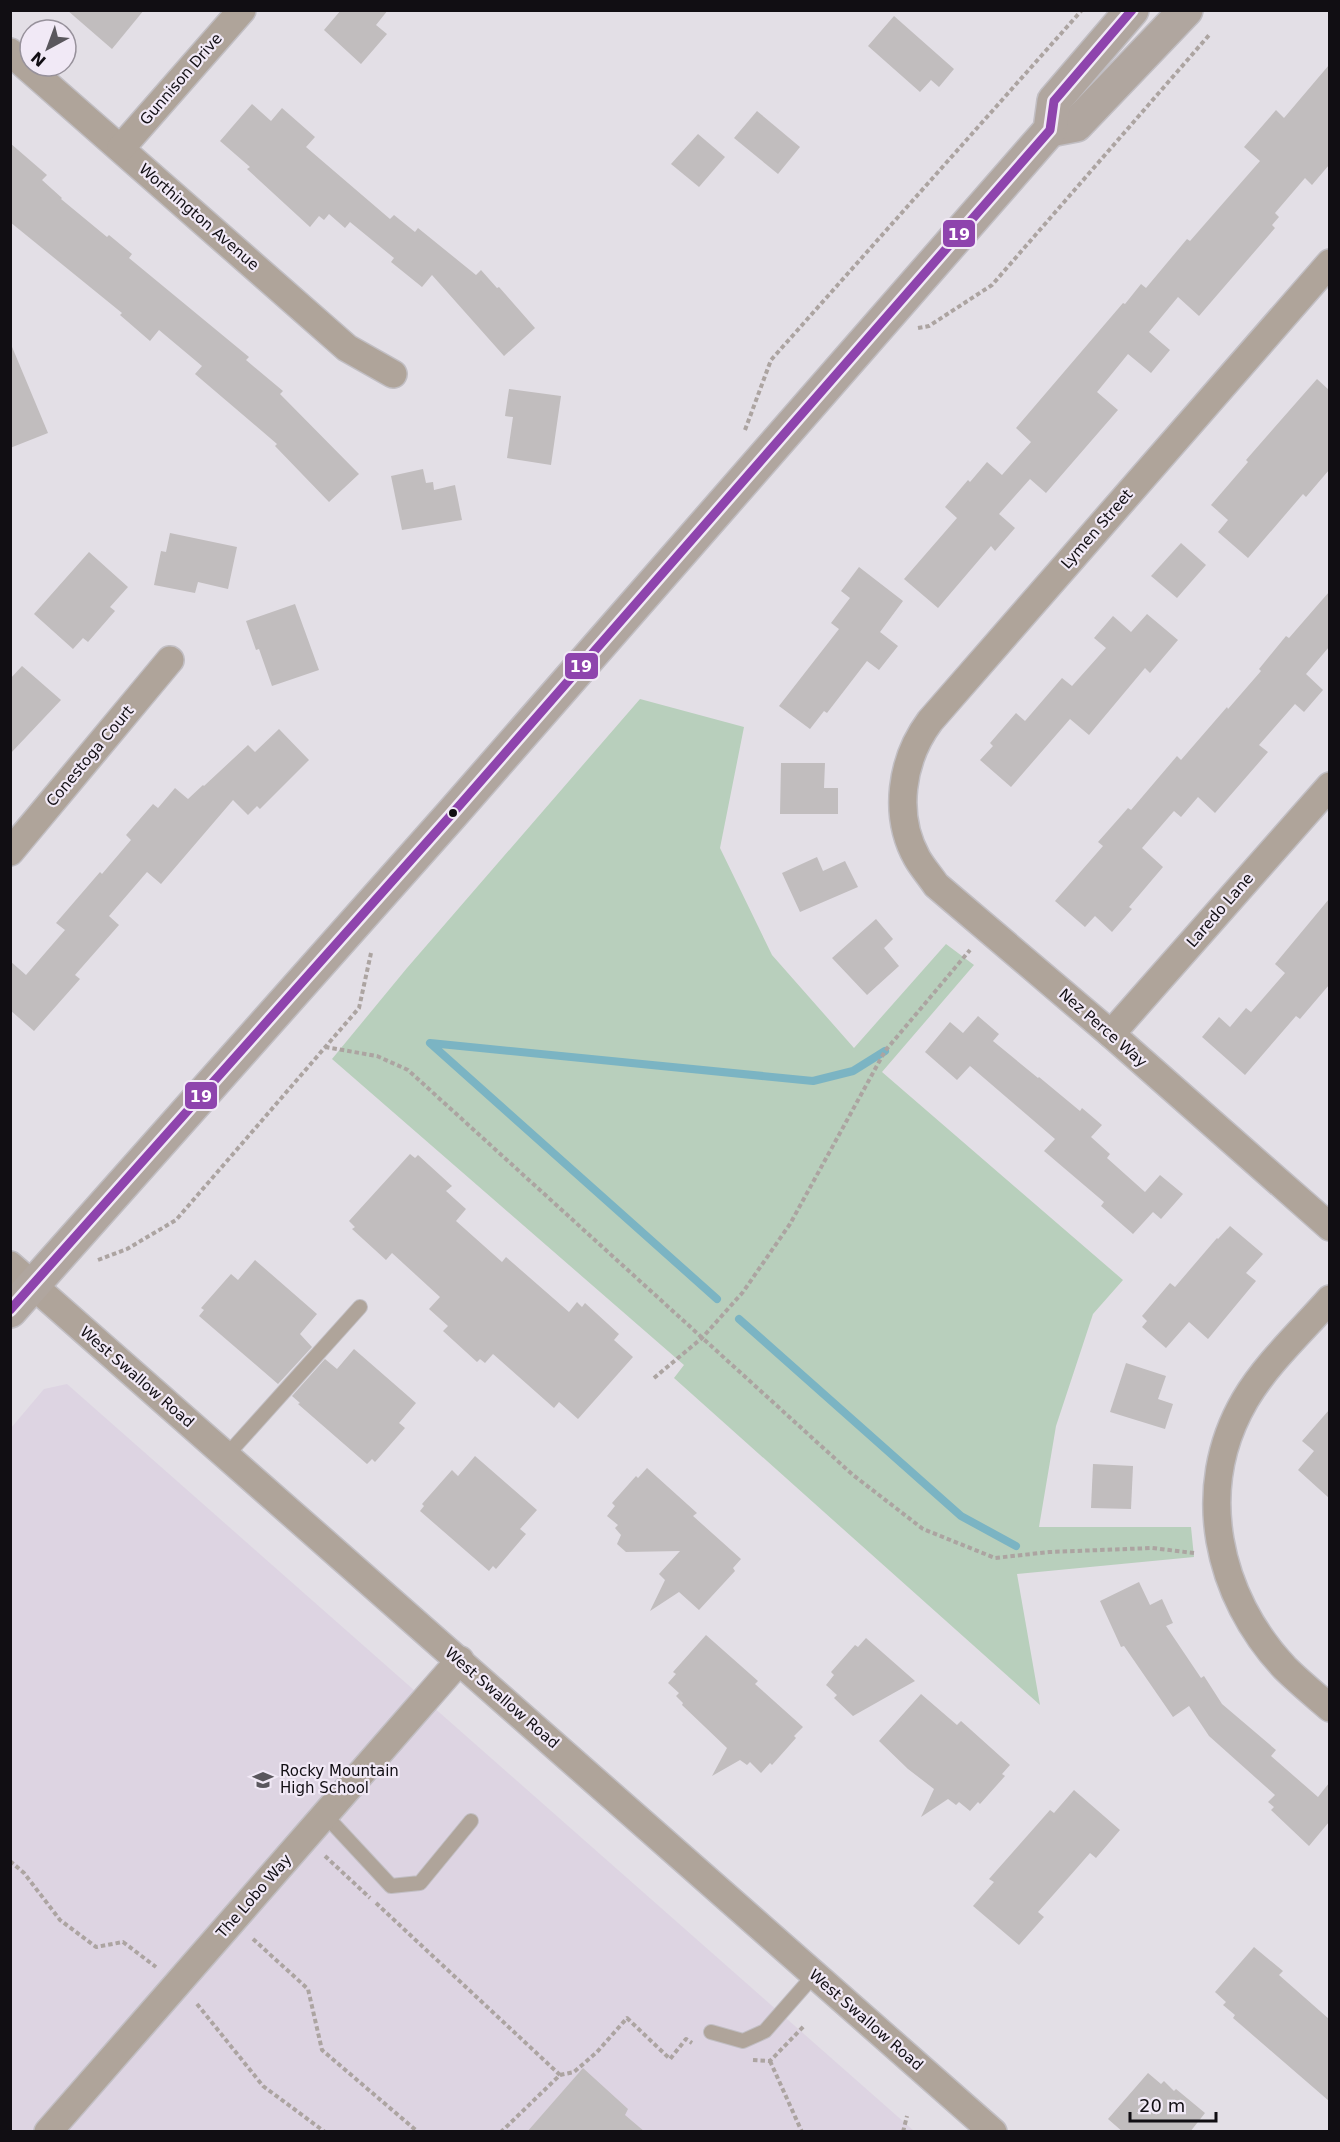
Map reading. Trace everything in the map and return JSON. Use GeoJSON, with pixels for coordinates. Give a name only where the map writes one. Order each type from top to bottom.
{"type":"FeatureCollection","features":[{"type":"Feature","properties":{"kind":"main road"},"geometry":{"type":"LineString","coordinates":[[10,1311],[22,1275],[452,814],[1050,130],[1054,101],[1132,10]]}},
{"type":"Feature","properties":{"kind":"main road"},"geometry":{"type":"LineString","coordinates":[[1050,130],[1076,124],[1186,10]]}},
{"type":"Feature","properties":{"kind":"street","name":"Gunnison Drive"},"geometry":{"type":"LineString","coordinates":[[121,148],[242,10]]}},
{"type":"Feature","properties":{"kind":"street","name":"Worthington Avenue"},"geometry":{"type":"LineString","coordinates":[[10,52],[346,348],[393,374]]}},
{"type":"Feature","properties":{"kind":"street","name":"Lymen Street"},"geometry":{"type":"LineString","coordinates":[[903,813],[904,781],[908,762],[922,732],[930,721],[1329,263]]}},
{"type":"Feature","properties":{"kind":"street","name":"Conestoga Court"},"geometry":{"type":"LineString","coordinates":[[10,852],[170,660]]}},
{"type":"Feature","properties":{"kind":"street","name":"Laredo Lane"},"geometry":{"type":"LineString","coordinates":[[1111,1034],[1329,786]]}},
{"type":"Feature","properties":{"kind":"street","name":"Nez Perce Way"},"geometry":{"type":"LineString","coordinates":[[903,813],[909,840],[917,858],[936,885],[1111,1034],[1329,1227]]}},
{"type":"Feature","properties":{"kind":"street","name":"West Swallow Road"},"geometry":{"type":"LineString","coordinates":[[22,1275],[993,2132]]}},
{"type":"Feature","properties":{"kind":"street"},"geometry":{"type":"LineString","coordinates":[[1329,1299],[1245,1400],[1230,1431],[1220,1465],[1216,1493],[1217,1526],[1222,1556],[1233,1589],[1252,1625],[1285,1668],[1329,1708]]}},
{"type":"Feature","properties":{"kind":"street","name":"The Lobo Way"},"geometry":{"type":"LineString","coordinates":[[48,2132],[460,1660]]}},
{"type":"Feature","properties":{"kind":"lane"},"geometry":{"type":"LineString","coordinates":[[227,1455],[360,1307]]}},
{"type":"Feature","properties":{"kind":"lane"},"geometry":{"type":"LineString","coordinates":[[325,1815],[391,1886],[420,1883],[471,1821]]}},
{"type":"Feature","properties":{"kind":"lane"},"geometry":{"type":"LineString","coordinates":[[711,2032],[743,2041],[765,2031],[815,1974]]}},
{"type":"Feature","properties":{"kind":"path"},"geometry":{"type":"LineString","coordinates":[[771,360],[1082,10]]}},
{"type":"Feature","properties":{"kind":"path"},"geometry":{"type":"LineString","coordinates":[[870,338],[928,326],[992,285],[1212,32]]}},
{"type":"Feature","properties":{"kind":"path"},"geometry":{"type":"LineString","coordinates":[[654,1378],[702,1338],[743,1292],[790,1224],[885,1051],[988,929]]}},
{"type":"Feature","properties":{"kind":"path"},"geometry":{"type":"LineString","coordinates":[[97,1261],[127,1250],[176,1220],[359,1008]]}},
{"type":"Feature","properties":{"kind":"path"},"geometry":{"type":"LineString","coordinates":[[325,1047],[377,1056],[408,1070],[853,1475],[923,1529],[995,1558],[1049,1552],[1152,1548],[1222,1556]]}},
{"type":"Feature","properties":{"kind":"path"},"geometry":{"type":"LineString","coordinates":[[305,1838],[560,2075]]}},
{"type":"Feature","properties":{"kind":"path"},"geometry":{"type":"LineString","coordinates":[[232,1920],[308,1989],[322,2050],[418,2132]]}},
{"type":"Feature","properties":{"kind":"path"},"geometry":{"type":"LineString","coordinates":[[501,2132],[560,2075],[574,2072],[597,2052],[627,2018],[670,2059],[686,2039],[695,2045]]}},
{"type":"Feature","properties":{"kind":"path"},"geometry":{"type":"LineString","coordinates":[[748,2060],[770,2061],[805,2025]]}},
{"type":"Feature","properties":{"kind":"path"},"geometry":{"type":"LineString","coordinates":[[770,2061],[802,2132]]}},
{"type":"Feature","properties":{"kind":"path"},"geometry":{"type":"LineString","coordinates":[[903,2132],[907,2116]]}},
{"type":"Feature","properties":{"kind":"shaded area","name":"Rocky Mountain High School"},"geometry":{"type":"Polygon","coordinates":[[[67,1384],[914,2131],[11,2132],[11,1428],[44,1389],[67,1384]]]}},
{"type":"Feature","properties":{"kind":"green space"},"geometry":{"type":"Polygon","coordinates":[[[640,699],[744,727],[720,848],[772,955],[854,1048],[946,944],[974,965],[882,1072],[1123,1280],[1093,1314],[1056,1426],[1039,1527],[1191,1527],[1194,1557],[1017,1574],[1040,1705],[674,1378],[684,1365],[332,1059],[407,968],[640,699]]]}},
{"type":"Feature","properties":{"kind":"building"},"geometry":{"type":"Polygon","coordinates":[[[67,10],[144,10],[112,49],[67,10]]]}},
{"type":"Feature","properties":{"kind":"building"},"geometry":{"type":"Polygon","coordinates":[[[341,10],[388,10],[376,25],[387,34],[361,64],[324,30],[341,10]]]}},
{"type":"Feature","properties":{"kind":"building"},"geometry":{"type":"Polygon","coordinates":[[[894,16],[954,69],[939,87],[931,80],[920,92],[868,46],[894,16]]]}},
{"type":"Feature","properties":{"kind":"building"},"geometry":{"type":"Polygon","coordinates":[[[1329,65],[1329,165],[1312,185],[1305,178],[1275,213],[1279,217],[1272,225],[1275,228],[1199,316],[1178,297],[1149,332],[1170,350],[1151,373],[1128,354],[1097,392],[1118,410],[1046,493],[1030,479],[999,514],[1015,528],[995,551],[991,546],[938,608],[904,579],[957,518],[945,507],[987,462],[1002,475],[1031,442],[1016,428],[1123,303],[1125,304],[1141,284],[1146,288],[1187,239],[1190,241],[1260,161],[1244,147],[1276,110],[1284,118],[1329,65]]]}},
{"type":"Feature","properties":{"kind":"building"},"geometry":{"type":"Polygon","coordinates":[[[252,104],[271,121],[282,108],[315,137],[306,147],[390,219],[394,215],[415,232],[418,228],[476,275],[481,270],[535,328],[504,356],[432,275],[422,287],[391,262],[394,258],[350,222],[345,228],[329,214],[324,220],[319,216],[310,227],[247,169],[250,167],[220,141],[252,104]]]}},
{"type":"Feature","properties":{"kind":"building"},"geometry":{"type":"Polygon","coordinates":[[[757,111],[800,147],[778,174],[734,138],[757,111]]]}},
{"type":"Feature","properties":{"kind":"building"},"geometry":{"type":"Polygon","coordinates":[[[698,134],[725,157],[699,187],[671,164],[698,134]]]}},
{"type":"Feature","properties":{"kind":"building"},"geometry":{"type":"Polygon","coordinates":[[[10,143],[47,175],[42,180],[61,199],[107,237],[109,235],[132,254],[129,258],[249,357],[246,360],[283,391],[280,394],[359,474],[329,502],[275,446],[277,444],[195,374],[202,366],[159,330],[150,341],[120,315],[122,313],[10,222],[10,143]]]}},
{"type":"Feature","properties":{"kind":"building"},"geometry":{"type":"Polygon","coordinates":[[[10,342],[48,433],[10,448],[10,342]]]}},
{"type":"Feature","properties":{"kind":"building"},"geometry":{"type":"Polygon","coordinates":[[[1317,379],[1329,390],[1329,470],[1306,497],[1303,494],[1248,558],[1218,532],[1228,520],[1211,505],[1248,462],[1246,460],[1317,379]]]}},
{"type":"Feature","properties":{"kind":"building"},"geometry":{"type":"Polygon","coordinates":[[[509,389],[561,396],[551,465],[507,458],[513,417],[505,416],[509,389]]]}},
{"type":"Feature","properties":{"kind":"building"},"geometry":{"type":"Polygon","coordinates":[[[423,469],[426,483],[433,482],[434,490],[455,485],[462,520],[402,530],[391,476],[423,469]]]}},
{"type":"Feature","properties":{"kind":"building"},"geometry":{"type":"Polygon","coordinates":[[[170,533],[237,547],[228,589],[198,582],[195,593],[154,585],[161,551],[166,552],[170,533]]]}},
{"type":"Feature","properties":{"kind":"building"},"geometry":{"type":"Polygon","coordinates":[[[1181,543],[1206,565],[1177,598],[1151,576],[1181,543]]]}},
{"type":"Feature","properties":{"kind":"building"},"geometry":{"type":"Polygon","coordinates":[[[89,552],[128,587],[110,607],[115,611],[88,642],[83,638],[73,649],[34,614],[89,552]]]}},
{"type":"Feature","properties":{"kind":"building"},"geometry":{"type":"Polygon","coordinates":[[[859,567],[903,601],[880,632],[898,646],[879,670],[867,661],[827,713],[824,711],[810,729],[779,706],[839,629],[831,623],[850,598],[841,591],[859,567]]]}},
{"type":"Feature","properties":{"kind":"building"},"geometry":{"type":"Polygon","coordinates":[[[1329,592],[1329,647],[1306,674],[1323,690],[1304,712],[1295,704],[1259,745],[1268,752],[1215,813],[1198,797],[1181,817],[1174,811],[1142,848],[1163,867],[1129,907],[1132,909],[1112,932],[1095,916],[1085,927],[1055,901],[1103,846],[1098,842],[1128,808],[1131,810],[1177,756],[1181,760],[1261,671],[1259,669],[1286,636],[1289,638],[1329,592]]]}},
{"type":"Feature","properties":{"kind":"building"},"geometry":{"type":"Polygon","coordinates":[[[295,604],[319,670],[272,686],[246,621],[295,604]]]}},
{"type":"Feature","properties":{"kind":"building"},"geometry":{"type":"Polygon","coordinates":[[[1147,614],[1178,640],[1150,673],[1145,668],[1089,735],[1070,719],[1011,787],[980,760],[993,746],[990,743],[1016,713],[1025,721],[1062,678],[1072,686],[1106,648],[1094,638],[1113,616],[1131,632],[1147,614]]]}},
{"type":"Feature","properties":{"kind":"building"},"geometry":{"type":"Polygon","coordinates":[[[22,666],[61,700],[10,754],[10,679],[22,666]]]}},
{"type":"Feature","properties":{"kind":"building"},"geometry":{"type":"Polygon","coordinates":[[[279,729],[309,760],[260,809],[257,806],[248,815],[233,800],[161,884],[147,872],[109,916],[119,925],[75,975],[80,979],[34,1031],[10,1010],[10,961],[26,975],[65,930],[56,923],[131,840],[126,835],[153,804],[158,808],[175,788],[188,799],[248,745],[255,752],[279,729]]]}},
{"type":"Feature","properties":{"kind":"building"},"geometry":{"type":"Polygon","coordinates":[[[781,763],[825,763],[824,788],[838,788],[838,814],[780,814],[781,763]]]}},
{"type":"Feature","properties":{"kind":"building"},"geometry":{"type":"Polygon","coordinates":[[[817,857],[823,871],[845,861],[858,887],[800,912],[782,873],[817,857]]]}},
{"type":"Feature","properties":{"kind":"building"},"geometry":{"type":"Polygon","coordinates":[[[1329,899],[1329,985],[1300,1019],[1296,1016],[1245,1075],[1202,1037],[1219,1017],[1230,1027],[1246,1008],[1251,1012],[1285,973],[1275,964],[1329,899]]]}},
{"type":"Feature","properties":{"kind":"building"},"geometry":{"type":"Polygon","coordinates":[[[876,919],[893,939],[884,948],[899,966],[867,995],[832,958],[876,919]]]}},
{"type":"Feature","properties":{"kind":"building"},"geometry":{"type":"Polygon","coordinates":[[[978,1016],[999,1034],[993,1041],[1080,1111],[1082,1108],[1102,1125],[1091,1137],[1110,1154],[1107,1158],[1145,1192],[1160,1175],[1183,1194],[1161,1219],[1153,1212],[1133,1234],[1101,1206],[1104,1202],[1044,1151],[1055,1139],[970,1066],[957,1080],[925,1052],[950,1022],[963,1033],[978,1016]]]}},
{"type":"Feature","properties":{"kind":"building"},"geometry":{"type":"Polygon","coordinates":[[[410,1154],[415,1158],[418,1155],[452,1186],[446,1191],[466,1209],[456,1221],[502,1262],[506,1257],[569,1312],[577,1302],[582,1307],[585,1303],[619,1334],[614,1340],[633,1357],[578,1419],[559,1402],[554,1408],[493,1354],[485,1363],[480,1359],[477,1362],[443,1331],[448,1326],[429,1309],[440,1297],[392,1253],[386,1260],[352,1229],[355,1227],[349,1221],[410,1154]]]}},
{"type":"Feature","properties":{"kind":"building"},"geometry":{"type":"Polygon","coordinates":[[[1230,1226],[1263,1254],[1246,1273],[1256,1281],[1208,1339],[1189,1322],[1166,1348],[1142,1327],[1147,1321],[1142,1316],[1170,1283],[1175,1287],[1230,1226]]]}},
{"type":"Feature","properties":{"kind":"building"},"geometry":{"type":"Polygon","coordinates":[[[255,1260],[317,1314],[300,1334],[312,1347],[278,1384],[199,1316],[204,1310],[201,1308],[231,1274],[238,1280],[255,1260]]]}},
{"type":"Feature","properties":{"kind":"building"},"geometry":{"type":"Polygon","coordinates":[[[354,1349],[416,1403],[399,1423],[405,1428],[375,1462],[372,1459],[367,1464],[298,1404],[300,1403],[292,1396],[325,1359],[337,1369],[354,1349]]]}},
{"type":"Feature","properties":{"kind":"building"},"geometry":{"type":"Polygon","coordinates":[[[1126,1363],[1166,1376],[1158,1399],[1173,1404],[1165,1429],[1110,1412],[1126,1363]]]}},
{"type":"Feature","properties":{"kind":"building"},"geometry":{"type":"Polygon","coordinates":[[[1329,1410],[1329,1498],[1298,1470],[1314,1451],[1302,1441],[1329,1410]]]}},
{"type":"Feature","properties":{"kind":"building"},"geometry":{"type":"Polygon","coordinates":[[[475,1456],[537,1510],[520,1529],[526,1534],[496,1569],[493,1566],[489,1571],[420,1511],[424,1506],[422,1504],[452,1470],[458,1476],[475,1456]]]}},
{"type":"Feature","properties":{"kind":"building"},"geometry":{"type":"Polygon","coordinates":[[[1093,1464],[1133,1466],[1131,1509],[1091,1508],[1093,1464]]]}},
{"type":"Feature","properties":{"kind":"building"},"geometry":{"type":"Polygon","coordinates":[[[647,1468],[697,1513],[693,1516],[741,1559],[733,1568],[735,1571],[699,1610],[679,1592],[650,1611],[665,1580],[659,1574],[680,1551],[626,1552],[617,1544],[621,1535],[615,1528],[618,1525],[607,1516],[615,1506],[612,1503],[636,1476],[638,1478],[647,1468]]]}},
{"type":"Feature","properties":{"kind":"building"},"geometry":{"type":"Polygon","coordinates":[[[1139,1582],[1150,1605],[1162,1599],[1173,1623],[1166,1626],[1201,1678],[1204,1676],[1222,1704],[1276,1750],[1271,1756],[1318,1797],[1329,1783],[1329,1822],[1309,1846],[1271,1810],[1274,1807],[1268,1802],[1275,1795],[1209,1736],[1189,1706],[1173,1717],[1124,1646],[1121,1647],[1100,1601],[1139,1582]]]}},
{"type":"Feature","properties":{"kind":"building"},"geometry":{"type":"Polygon","coordinates":[[[706,1635],[758,1681],[755,1684],[803,1727],[772,1765],[770,1763],[761,1773],[750,1762],[747,1765],[740,1760],[712,1776],[727,1748],[682,1705],[683,1703],[676,1696],[679,1693],[668,1683],[676,1674],[673,1672],[706,1635]]]}},
{"type":"Feature","properties":{"kind":"building"},"geometry":{"type":"Polygon","coordinates":[[[866,1638],[915,1681],[853,1716],[834,1698],[837,1695],[826,1685],[834,1675],[831,1672],[855,1645],[858,1647],[866,1638]]]}},
{"type":"Feature","properties":{"kind":"building"},"geometry":{"type":"Polygon","coordinates":[[[921,1694],[957,1725],[961,1721],[1010,1765],[1002,1774],[1005,1776],[980,1804],[978,1802],[970,1811],[959,1802],[956,1805],[948,1799],[921,1817],[934,1789],[908,1769],[879,1741],[921,1694]]]}},
{"type":"Feature","properties":{"kind":"building"},"geometry":{"type":"Polygon","coordinates":[[[1074,1790],[1120,1830],[1096,1858],[1090,1853],[1038,1912],[1044,1917],[1019,1945],[973,1906],[994,1882],[989,1879],[1050,1810],[1054,1813],[1074,1790]]]}},
{"type":"Feature","properties":{"kind":"building"},"geometry":{"type":"Polygon","coordinates":[[[1254,1947],[1283,1971],[1279,1975],[1329,2019],[1329,2101],[1233,2018],[1235,2015],[1223,2005],[1226,2002],[1215,1992],[1254,1947]]]}},
{"type":"Feature","properties":{"kind":"building"},"geometry":{"type":"Polygon","coordinates":[[[583,2068],[628,2109],[625,2115],[645,2132],[527,2132],[583,2068]]]}},
{"type":"Feature","properties":{"kind":"building"},"geometry":{"type":"Polygon","coordinates":[[[1148,2073],[1161,2084],[1164,2081],[1174,2091],[1176,2089],[1205,2113],[1190,2132],[1123,2132],[1108,2119],[1148,2073]]]}},
{"type":"Feature","properties":{"kind":"waterway"},"geometry":{"type":"LineString","coordinates":[[717,1299],[430,1043],[813,1081],[853,1071],[885,1051]]}},
{"type":"Feature","properties":{"kind":"waterway"},"geometry":{"type":"LineString","coordinates":[[739,1319],[961,1516],[1016,1546]]}},
{"type":"Feature","properties":{"kind":"transit line","name":"19"},"geometry":{"type":"LineString","coordinates":[[10,1310],[452,814],[1050,130],[1054,101],[1132,10]]}},
{"type":"Feature","properties":{"kind":"place","name":"Rocky Mountain High School"},"geometry":{"type":"Point","coordinates":[263,1780]}}]}
